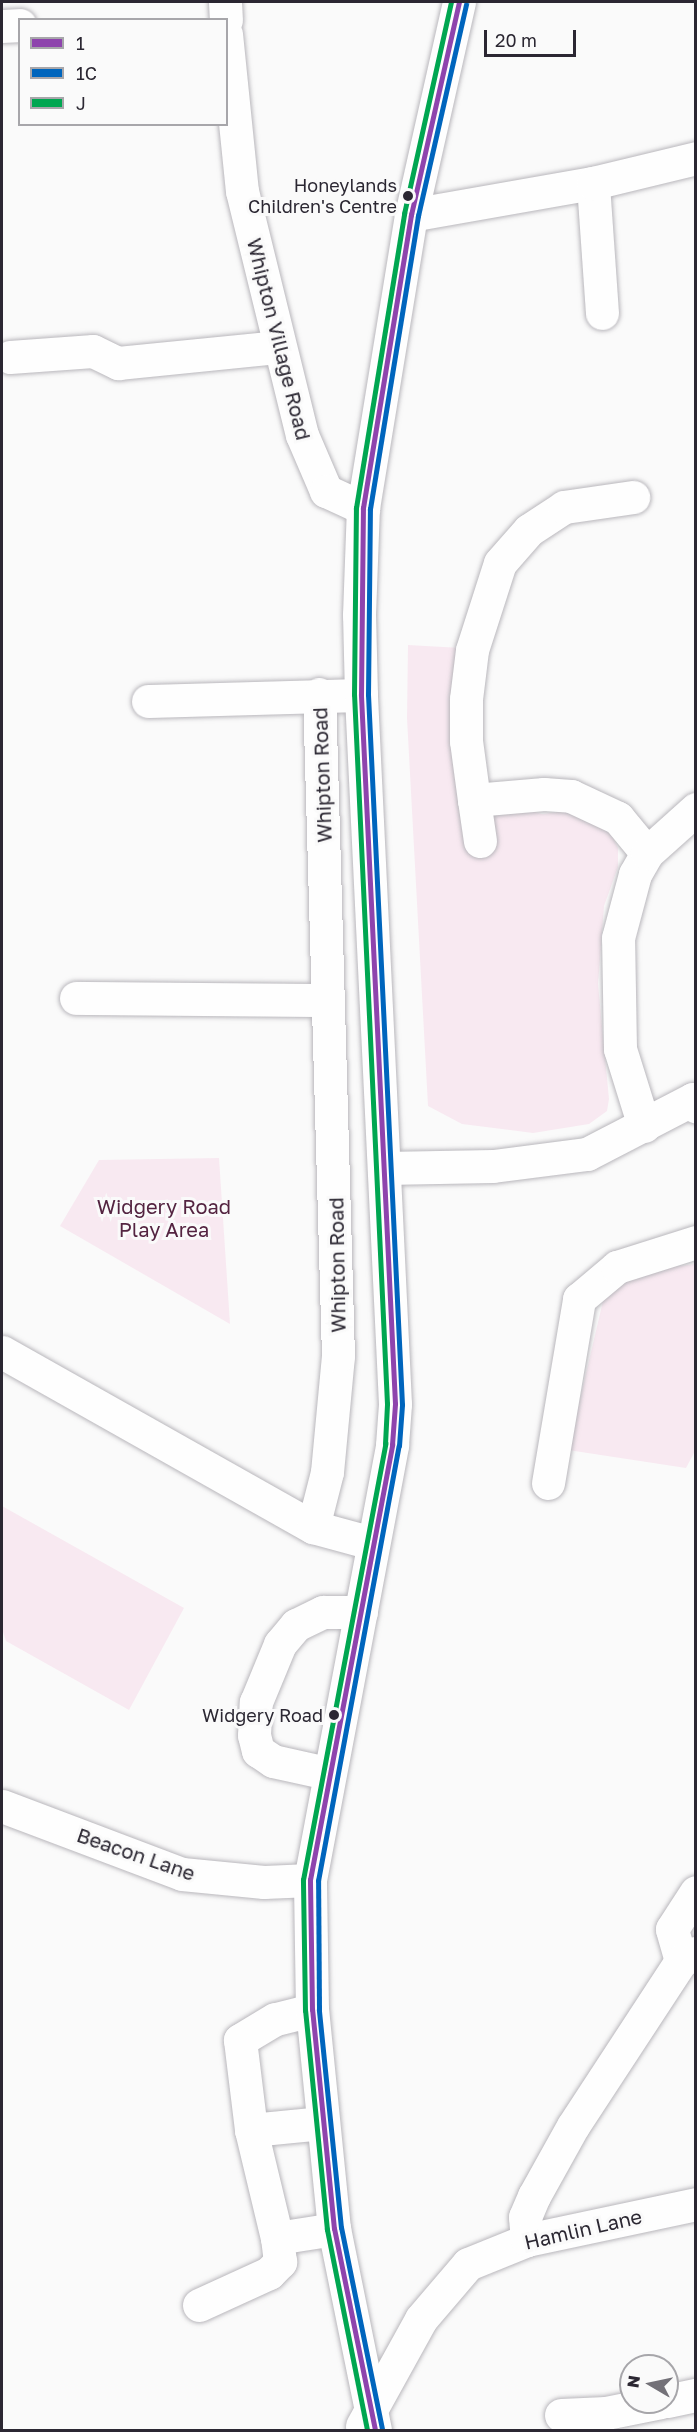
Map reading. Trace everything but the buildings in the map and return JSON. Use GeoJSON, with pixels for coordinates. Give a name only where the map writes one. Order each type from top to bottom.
{"type":"FeatureCollection","features":[{"type":"Feature","properties":{"kind":"street"},"geometry":{"type":"LineString","coordinates":[[225,2],[226,18]]}},
{"type":"Feature","properties":{"kind":"street"},"geometry":{"type":"LineString","coordinates":[[368,2423],[334,2229],[312,2010],[310,1880],[327,1773],[361,1612],[392,1445],[395,1404],[358,615],[363,508],[411,215],[459,2]]}},
{"type":"Feature","properties":{"kind":"street"},"geometry":{"type":"LineString","coordinates":[[2,26],[18,25]]}},
{"type":"Feature","properties":{"kind":"street","name":"Whipton Village Road"},"geometry":{"type":"LineString","coordinates":[[228,54],[242,191],[279,346],[316,474],[326,491],[363,508]]}},
{"type":"Feature","properties":{"kind":"street"},"geometry":{"type":"LineString","coordinates":[[411,215],[593,183],[696,158]]}},
{"type":"Feature","properties":{"kind":"street"},"geometry":{"type":"LineString","coordinates":[[593,183],[602,313]]}},
{"type":"Feature","properties":{"kind":"street"},"geometry":{"type":"LineString","coordinates":[[10,357],[93,351],[118,363],[279,346]]}},
{"type":"Feature","properties":{"kind":"street"},"geometry":{"type":"LineString","coordinates":[[480,841],[466,741],[466,699],[472,650],[500,563],[529,530],[564,507],[633,497]]}},
{"type":"Feature","properties":{"kind":"street"},"geometry":{"type":"LineString","coordinates":[[148,701],[319,694],[361,695]]}},
{"type":"Feature","properties":{"kind":"street","name":"Whipton Road"},"geometry":{"type":"LineString","coordinates":[[313,1527],[327,1472],[335,1401],[335,1181],[319,694]]}},
{"type":"Feature","properties":{"kind":"street"},"geometry":{"type":"LineString","coordinates":[[474,800],[544,794],[571,796],[618,818],[646,853]]}},
{"type":"Feature","properties":{"kind":"street"},"geometry":{"type":"LineString","coordinates":[[644,1126],[620,1049],[616,982],[618,939],[626,902],[646,853],[696,809]]}},
{"type":"Feature","properties":{"kind":"street"},"geometry":{"type":"LineString","coordinates":[[76,998],[328,1000]]}},
{"type":"Feature","properties":{"kind":"street"},"geometry":{"type":"LineString","coordinates":[[384,1168],[534,1163],[587,1154],[695,1100]]}},
{"type":"Feature","properties":{"kind":"street"},"geometry":{"type":"LineString","coordinates":[[548,1483],[579,1299],[617,1267],[696,1242]]}},
{"type":"Feature","properties":{"kind":"street"},"geometry":{"type":"LineString","coordinates":[[2,1352],[313,1527],[372,1544]]}},
{"type":"Feature","properties":{"kind":"street"},"geometry":{"type":"LineString","coordinates":[[327,1773],[273,1761],[258,1751],[254,1735],[256,1702],[280,1644],[296,1625],[323,1612],[361,1612]]}},
{"type":"Feature","properties":{"kind":"street","name":"Beacon Lane"},"geometry":{"type":"LineString","coordinates":[[2,1806],[182,1874],[253,1882],[310,1880]]}},
{"type":"Feature","properties":{"kind":"street"},"geometry":{"type":"LineString","coordinates":[[527,2240],[525,2217],[534,2196],[573,2126],[688,1957],[672,1929],[696,1892]]}},
{"type":"Feature","properties":{"kind":"street"},"geometry":{"type":"LineString","coordinates":[[199,2305],[269,2273],[280,2262],[278,2238],[250,2130],[240,2040],[275,2019],[312,2010]]}},
{"type":"Feature","properties":{"kind":"street"},"geometry":{"type":"LineString","coordinates":[[250,2130],[323,2123]]}},
{"type":"Feature","properties":{"kind":"street","name":"Hamlin Lane"},"geometry":{"type":"LineString","coordinates":[[368,2423],[437,2296],[468,2264],[527,2240],[696,2204]]}},
{"type":"Feature","properties":{"kind":"street"},"geometry":{"type":"LineString","coordinates":[[278,2238],[334,2229]]}},
{"type":"Feature","properties":{"kind":"street"},"geometry":{"type":"LineString","coordinates":[[679,2399],[696,2395]]}},
{"type":"Feature","properties":{"kind":"street"},"geometry":{"type":"LineString","coordinates":[[561,2415],[619,2410]]}},
{"type":"Feature","properties":{"kind":"green space"},"geometry":{"type":"Polygon","coordinates":[[[408,645],[461,648],[456,777],[510,805],[542,814],[577,810],[610,832],[618,848],[618,867],[604,906],[598,984],[609,1099],[607,1111],[589,1124],[533,1133],[462,1124],[428,1106],[407,718],[408,645]]]}},
{"type":"Feature","properties":{"kind":"green space","name":"Widgery Road Play Area"},"geometry":{"type":"Polygon","coordinates":[[[219,1158],[230,1324],[60,1226],[99,1160],[219,1158]]]}},
{"type":"Feature","properties":{"kind":"green space"},"geometry":{"type":"Polygon","coordinates":[[[695,1264],[695,1451],[686,1468],[568,1450],[603,1301],[619,1283],[657,1269],[695,1264]]]}},
{"type":"Feature","properties":{"kind":"green space"},"geometry":{"type":"Polygon","coordinates":[[[2,1506],[184,1608],[129,1710],[6,1641],[2,1629],[2,1506]]]}},
{"type":"Feature","properties":{"kind":"transit line","name":"J"},"geometry":{"type":"LineString","coordinates":[[367,2430],[327,2230],[305,2011],[303,1880],[385,1444],[387,1404],[354,695],[356,508],[404,214],[451,2]]}},
{"type":"Feature","properties":{"kind":"transit line","name":"1"},"geometry":{"type":"LineString","coordinates":[[375,2430],[334,2229],[312,2010],[310,1880],[392,1445],[395,1404],[361,695],[363,508],[411,215],[459,2]]}},
{"type":"Feature","properties":{"kind":"transit line","name":"1C"},"geometry":{"type":"LineString","coordinates":[[382,2429],[341,2228],[319,2010],[318,1881],[399,1446],[402,1405],[368,695],[370,509],[418,216],[466,4]]}},
{"type":"Feature","properties":{"kind":"place","name":"Honeylands Children's Centre"},"geometry":{"type":"Point","coordinates":[408,196]}},
{"type":"Feature","properties":{"kind":"place","name":"Widgery Road"},"geometry":{"type":"Point","coordinates":[334,1715]}}]}
